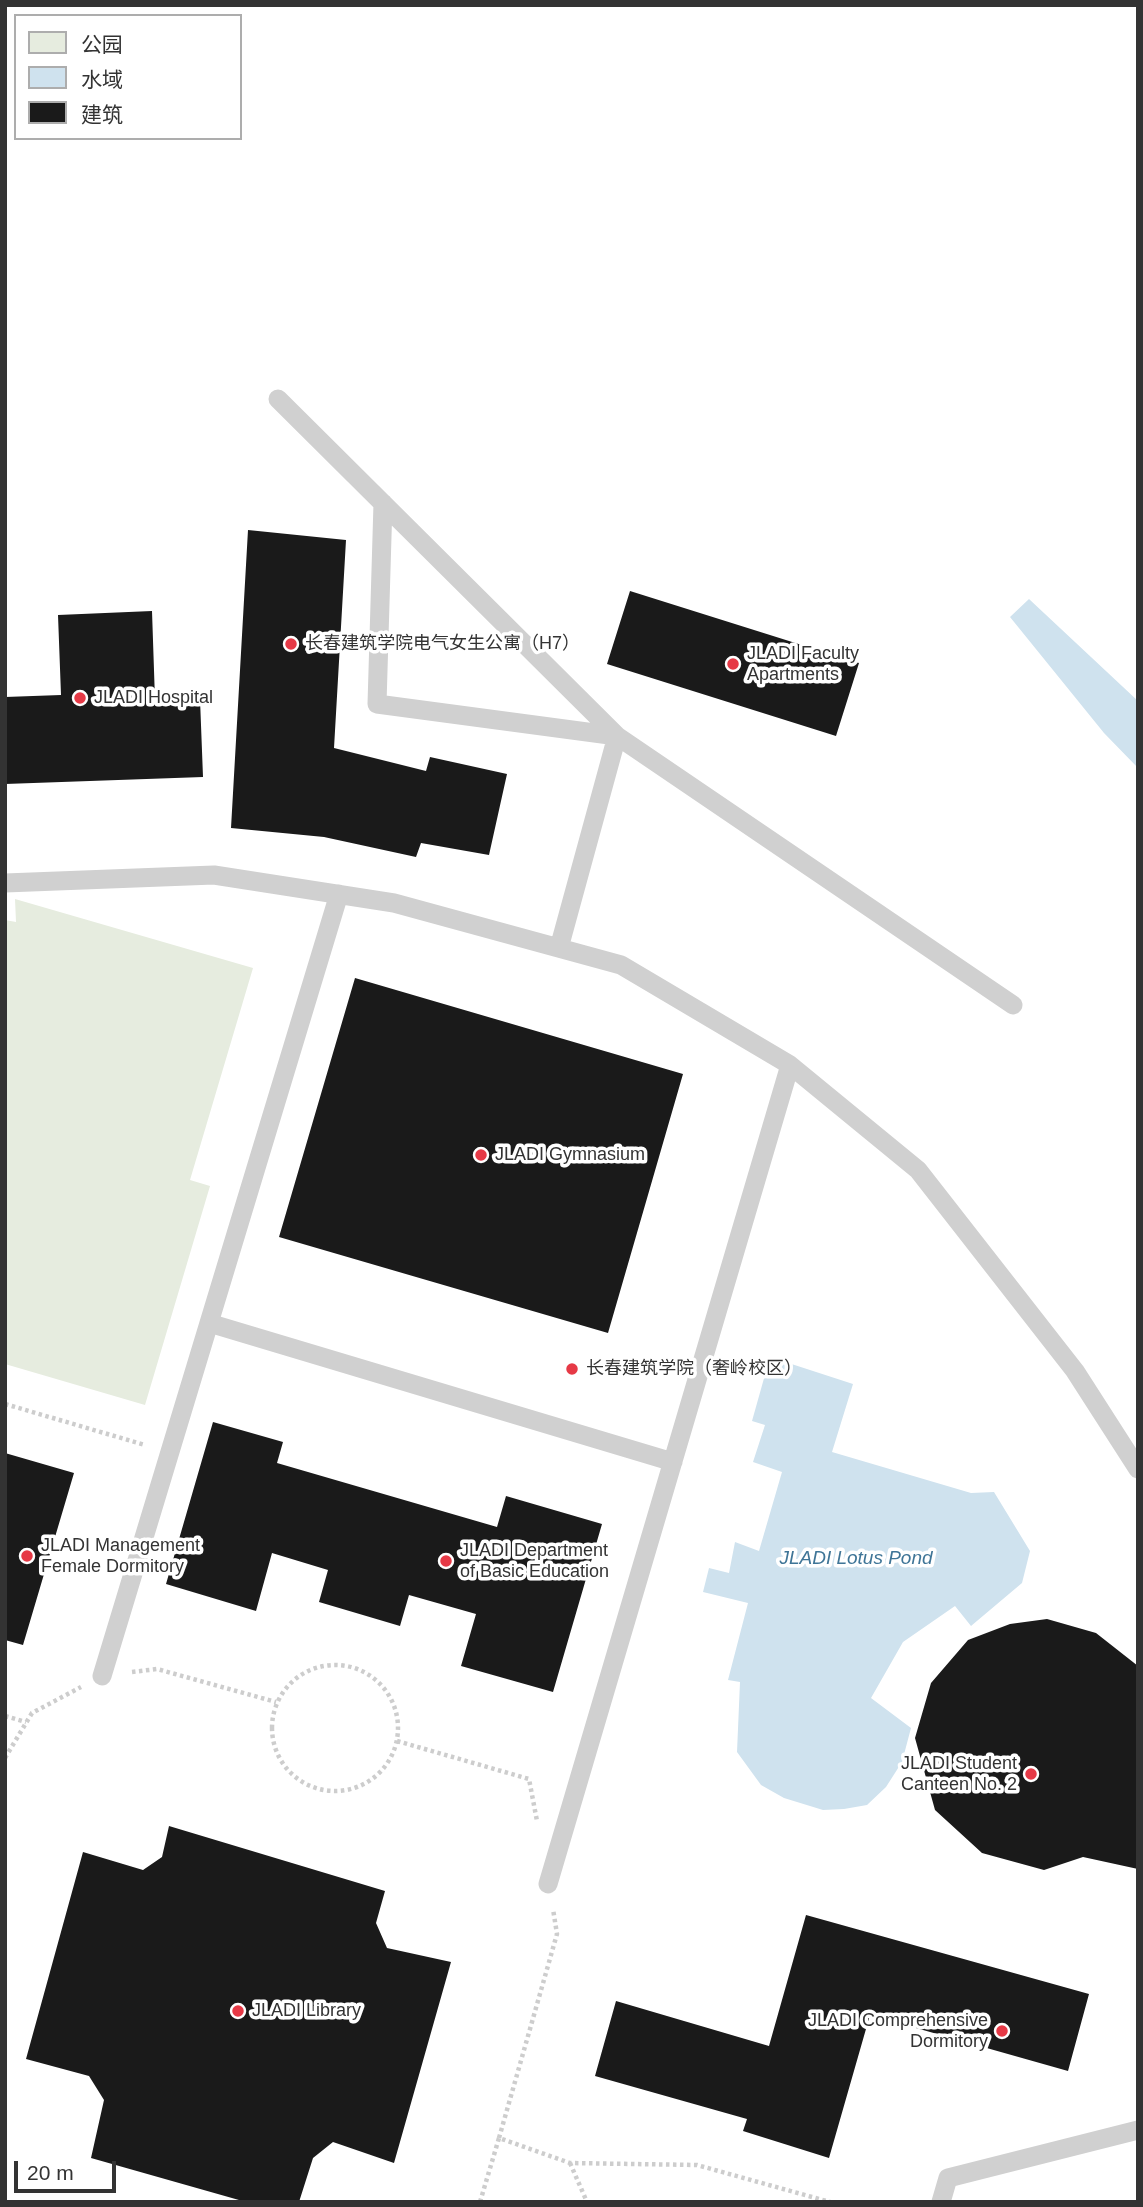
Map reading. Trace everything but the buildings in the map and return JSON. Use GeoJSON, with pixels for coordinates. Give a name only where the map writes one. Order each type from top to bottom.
{"type":"FeatureCollection","features":[{"type":"Feature","properties":{"kind":"lane"},"geometry":{"type":"LineString","coordinates":[[278,399],[618,736],[1013,1004]]}},
{"type":"Feature","properties":{"kind":"lane"},"geometry":{"type":"LineString","coordinates":[[383,503],[377,705],[618,736]]}},
{"type":"Feature","properties":{"kind":"lane"},"geometry":{"type":"LineString","coordinates":[[559,948],[618,736]]}},
{"type":"Feature","properties":{"kind":"lane"},"geometry":{"type":"LineString","coordinates":[[5,883],[214,875],[394,903],[621,965],[790,1065],[918,1170],[1075,1371],[1138,1469]]}},
{"type":"Feature","properties":{"kind":"lane"},"geometry":{"type":"LineString","coordinates":[[102,1676],[339,894]]}},
{"type":"Feature","properties":{"kind":"lane"},"geometry":{"type":"LineString","coordinates":[[548,1884],[790,1065]]}},
{"type":"Feature","properties":{"kind":"lane"},"geometry":{"type":"LineString","coordinates":[[209,1323],[673,1462]]}},
{"type":"Feature","properties":{"kind":"lane"},"geometry":{"type":"LineString","coordinates":[[941,2202],[948,2178],[1138,2130]]}},
{"type":"Feature","properties":{"kind":"path"},"geometry":{"type":"LineString","coordinates":[[5,1404],[170,1452]]}},
{"type":"Feature","properties":{"kind":"path"},"geometry":{"type":"LineString","coordinates":[[338,1666],[356,1669],[372,1677],[385,1690],[394,1706],[398,1723],[397,1741],[389,1761],[375,1777],[356,1788],[335,1792],[314,1788],[295,1778],[281,1762],[273,1742],[272,1721],[276,1703],[303,1674],[338,1666]]}},
{"type":"Feature","properties":{"kind":"path"},"geometry":{"type":"LineString","coordinates":[[5,1758],[32,1713],[102,1676],[157,1669],[276,1703]]}},
{"type":"Feature","properties":{"kind":"path"},"geometry":{"type":"LineString","coordinates":[[5,1716],[26,1722]]}},
{"type":"Feature","properties":{"kind":"path"},"geometry":{"type":"LineString","coordinates":[[397,1741],[529,1779],[539,1832]]}},
{"type":"Feature","properties":{"kind":"path"},"geometry":{"type":"LineString","coordinates":[[480,2202],[557,1934],[548,1884]]}},
{"type":"Feature","properties":{"kind":"path"},"geometry":{"type":"LineString","coordinates":[[499,2138],[570,2163],[697,2165],[830,2202]]}},
{"type":"Feature","properties":{"kind":"path"},"geometry":{"type":"LineString","coordinates":[[570,2163],[587,2202]]}},
{"type":"Feature","properties":{"kind":"green space"},"geometry":{"type":"Polygon","coordinates":[[[15,899],[253,968],[190,1180],[210,1186],[145,1405],[5,1364],[5,920],[16,922],[15,899]]]}},
{"type":"Feature","properties":{"kind":"water"},"geometry":{"type":"Polygon","coordinates":[[[1029,599],[1138,701],[1138,768],[1104,733],[1010,617],[1029,599]]]}},
{"type":"Feature","properties":{"kind":"water","name":"JLADI Lotus Pond"},"geometry":{"type":"Polygon","coordinates":[[[770,1357],[853,1384],[832,1452],[971,1493],[994,1492],[1030,1551],[1022,1583],[971,1626],[955,1606],[903,1642],[871,1698],[911,1728],[902,1762],[886,1787],[867,1805],[823,1810],[784,1798],[761,1785],[737,1752],[740,1682],[728,1680],[748,1603],[703,1592],[709,1568],[729,1573],[735,1542],[759,1551],[782,1472],[753,1462],[765,1425],[752,1421],[770,1357]]]}},
{"type":"Feature","properties":{"kind":"place","name":"长春建筑学院电气女生公寓（H7）"},"geometry":{"type":"Point","coordinates":[291,644]}},
{"type":"Feature","properties":{"kind":"place","name":"JLADI Faculty Apartments"},"geometry":{"type":"Point","coordinates":[733,664]}},
{"type":"Feature","properties":{"kind":"place","name":"JLADI Hospital"},"geometry":{"type":"Point","coordinates":[80,698]}},
{"type":"Feature","properties":{"kind":"place","name":"JLADI Gymnasium"},"geometry":{"type":"Point","coordinates":[481,1155]}},
{"type":"Feature","properties":{"kind":"place","name":"长春建筑学院（奢岭校区）"},"geometry":{"type":"Point","coordinates":[572,1369]}},
{"type":"Feature","properties":{"kind":"place","name":"JLADI Management Female Dormitory"},"geometry":{"type":"Point","coordinates":[27,1556]}},
{"type":"Feature","properties":{"kind":"place","name":"JLADI Department of Basic Education"},"geometry":{"type":"Point","coordinates":[446,1561]}},
{"type":"Feature","properties":{"kind":"place","name":"JLADI Student Canteen No. 2"},"geometry":{"type":"Point","coordinates":[1031,1774]}},
{"type":"Feature","properties":{"kind":"place","name":"JLADI Library"},"geometry":{"type":"Point","coordinates":[238,2011]}},
{"type":"Feature","properties":{"kind":"place","name":"JLADI Comprehensive Dormitory"},"geometry":{"type":"Point","coordinates":[1002,2031]}}]}
